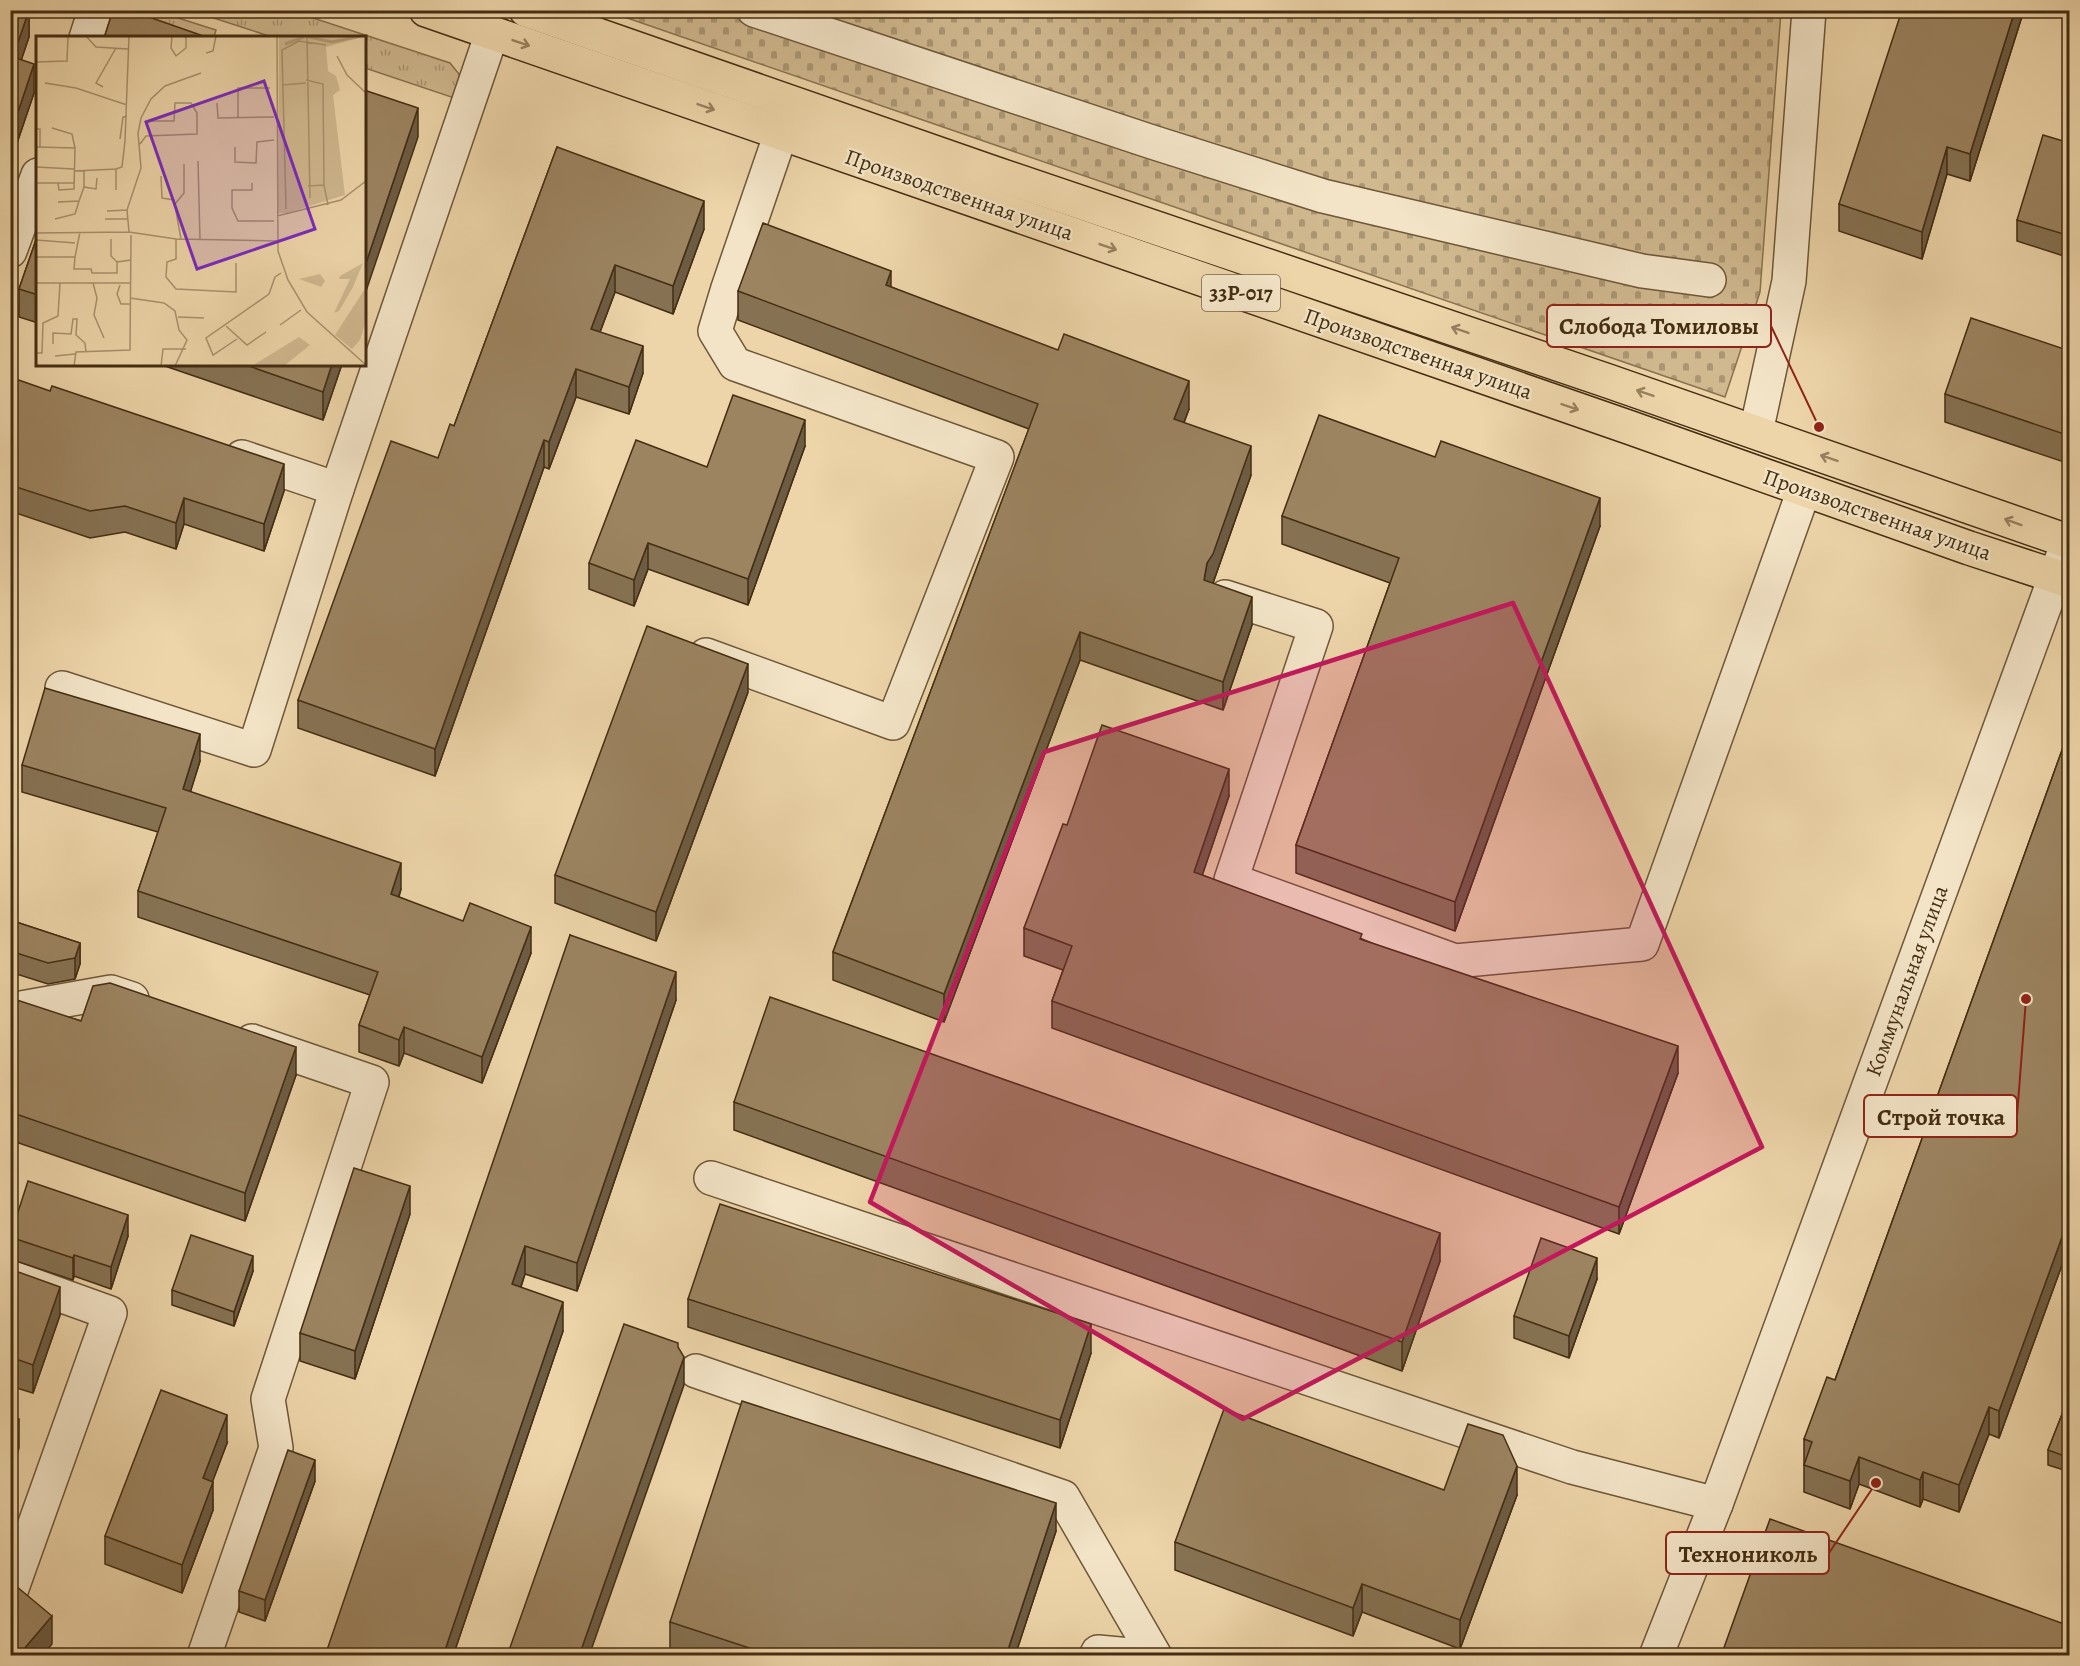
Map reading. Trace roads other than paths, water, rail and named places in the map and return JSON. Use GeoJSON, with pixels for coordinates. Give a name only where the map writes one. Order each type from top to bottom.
{"type":"FeatureCollection","features":[{"type":"Feature","properties":{"kind":"highway","name":"Производственная улица"},"geometry":{"type":"LineString","coordinates":[[426,10],[2062,579]]}},
{"type":"Feature","properties":{"kind":"highway","name":"Производственная улица"},"geometry":{"type":"LineString","coordinates":[[526,10],[994,173],[1756,432],[2069,542]]}},
{"type":"Feature","properties":{"kind":"street"},"geometry":{"type":"LineString","coordinates":[[87,36],[95,10]]}},
{"type":"Feature","properties":{"kind":"street"},"geometry":{"type":"LineString","coordinates":[[754,10],[1152,142],[1323,196],[1642,271],[1709,280]]}},
{"type":"Feature","properties":{"kind":"street"},"geometry":{"type":"LineString","coordinates":[[1756,432],[1789,281],[1809,10]]}},
{"type":"Feature","properties":{"kind":"street"},"geometry":{"type":"LineString","coordinates":[[62,688],[254,750],[338,489],[492,33]]}},
{"type":"Feature","properties":{"kind":"street"},"geometry":{"type":"LineString","coordinates":[[700,653],[893,723],[997,457],[735,364],[715,331],[781,134]]}},
{"type":"Feature","properties":{"kind":"street"},"geometry":{"type":"LineString","coordinates":[[10,251],[36,180]]}},
{"type":"Feature","properties":{"kind":"street"},"geometry":{"type":"LineString","coordinates":[[213,448],[338,489]]}},
{"type":"Feature","properties":{"kind":"street"},"geometry":{"type":"LineString","coordinates":[[1225,597],[1316,626],[1231,880],[1455,961],[1642,944],[1804,490]]}},
{"type":"Feature","properties":{"kind":"street","name":"Коммунальная улица"},"geometry":{"type":"LineString","coordinates":[[1656,1656],[1716,1504],[2062,579],[2069,542]]}},
{"type":"Feature","properties":{"kind":"street"},"geometry":{"type":"LineString","coordinates":[[10,1010],[111,992],[165,1011]]}},
{"type":"Feature","properties":{"kind":"street"},"geometry":{"type":"LineString","coordinates":[[204,1656],[276,1448],[268,1399],[372,1082],[220,1029]]}},
{"type":"Feature","properties":{"kind":"street"},"geometry":{"type":"LineString","coordinates":[[711,1178],[1572,1467],[1716,1504]]}},
{"type":"Feature","properties":{"kind":"street"},"geometry":{"type":"LineString","coordinates":[[10,1277],[110,1313],[11,1591]]}},
{"type":"Feature","properties":{"kind":"street"},"geometry":{"type":"LineString","coordinates":[[696,1371],[1063,1497],[1155,1656]]}},
{"type":"Feature","properties":{"kind":"street"},"geometry":{"type":"LineString","coordinates":[[1096,1656],[1098,1652],[1141,1656]]}},
{"type":"Feature","properties":{"kind":"place","name":"Слобода Томиловы"},"geometry":{"type":"Point","coordinates":[1819,427]}},
{"type":"Feature","properties":{"kind":"place","name":"Строй точка"},"geometry":{"type":"Point","coordinates":[2026,999]}},
{"type":"Feature","properties":{"kind":"place","name":"Технониколь"},"geometry":{"type":"Point","coordinates":[1876,1483]}}]}
